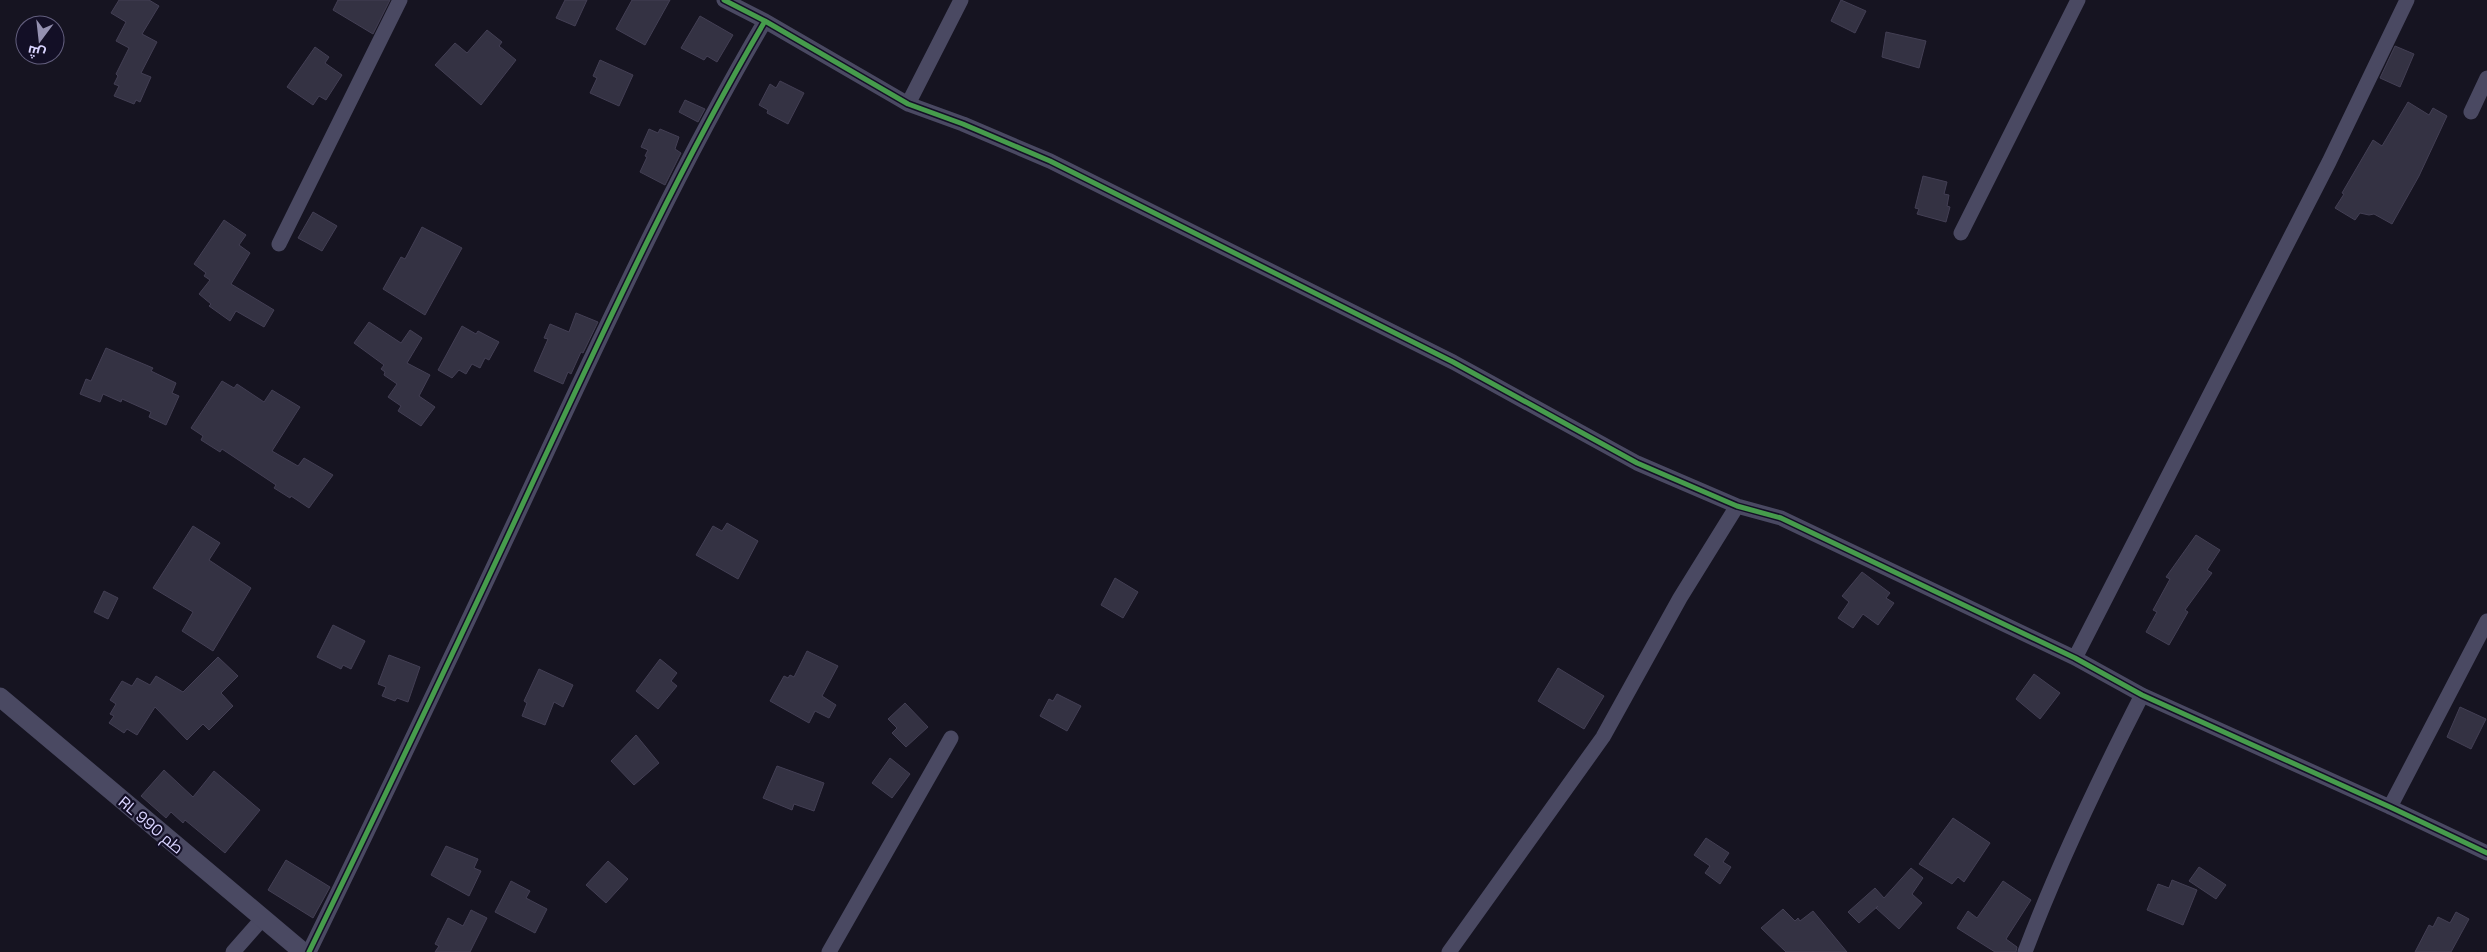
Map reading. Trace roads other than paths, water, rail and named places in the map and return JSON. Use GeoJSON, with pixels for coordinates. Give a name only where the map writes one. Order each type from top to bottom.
{"type":"FeatureCollection","features":[{"type":"Feature","properties":{"kind":"street"},"geometry":{"type":"LineString","coordinates":[[279,244],[400,0]]}},
{"type":"Feature","properties":{"kind":"street"},"geometry":{"type":"LineString","coordinates":[[724,0],[765,21],[908,104],[963,124],[1050,161],[1453,362],[1637,463],[1737,506],[1781,518],[2074,658],[2142,696],[2390,807],[2487,853]]}},
{"type":"Feature","properties":{"kind":"street"},"geometry":{"type":"LineString","coordinates":[[908,104],[961,0]]}},
{"type":"Feature","properties":{"kind":"street"},"geometry":{"type":"LineString","coordinates":[[1961,233],[2078,0]]}},
{"type":"Feature","properties":{"kind":"street"},"geometry":{"type":"LineString","coordinates":[[2074,658],[2329,162],[2407,0]]}},
{"type":"Feature","properties":{"kind":"street"},"geometry":{"type":"LineString","coordinates":[[309,952],[434,694],[593,354],[708,121],[765,21]]}},
{"type":"Feature","properties":{"kind":"street"},"geometry":{"type":"LineString","coordinates":[[2471,112],[2487,78]]}},
{"type":"Feature","properties":{"kind":"street"},"geometry":{"type":"LineString","coordinates":[[1449,952],[1604,737],[1680,598],[1737,506]]}},
{"type":"Feature","properties":{"kind":"street"},"geometry":{"type":"LineString","coordinates":[[2390,807],[2487,621]]}},
{"type":"Feature","properties":{"kind":"street"},"geometry":{"type":"LineString","coordinates":[[2025,952],[2047,893],[2142,696]]}},
{"type":"Feature","properties":{"kind":"street","name":"RL طم 990"},"geometry":{"type":"LineString","coordinates":[[0,697],[303,952]]}},
{"type":"Feature","properties":{"kind":"street"},"geometry":{"type":"LineString","coordinates":[[829,952],[951,738]]}},
{"type":"Feature","properties":{"kind":"street"},"geometry":{"type":"LineString","coordinates":[[233,952],[263,918]]}}]}
